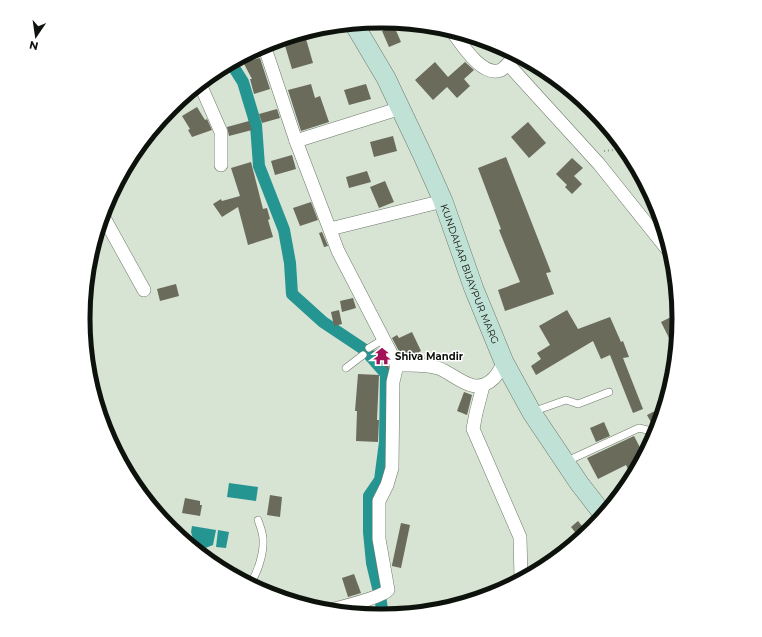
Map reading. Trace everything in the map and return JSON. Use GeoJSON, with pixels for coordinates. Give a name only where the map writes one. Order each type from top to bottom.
{"type":"FeatureCollection","features":[{"type":"Feature","properties":{"kind":"main road","name":"KUNDAHAR BIJAYPUR MARG"},"geometry":{"type":"LineString","coordinates":[[357,29],[386,78],[443,201],[474,289],[504,362],[532,412],[579,484],[599,510]]}},
{"type":"Feature","properties":{"kind":"street"},"geometry":{"type":"LineString","coordinates":[[457,38],[466,50],[483,67],[493,71],[501,70],[513,60]]}},
{"type":"Feature","properties":{"kind":"street"},"geometry":{"type":"LineString","coordinates":[[266,52],[296,141],[338,251],[397,365],[393,382],[392,468],[387,485],[379,501],[379,539],[388,590],[352,607]]}},
{"type":"Feature","properties":{"kind":"street"},"geometry":{"type":"LineString","coordinates":[[513,60],[662,243]]}},
{"type":"Feature","properties":{"kind":"street"},"geometry":{"type":"LineString","coordinates":[[202,89],[221,132],[221,165]]}},
{"type":"Feature","properties":{"kind":"street"},"geometry":{"type":"LineString","coordinates":[[296,141],[401,108]]}},
{"type":"Feature","properties":{"kind":"street"},"geometry":{"type":"LineString","coordinates":[[330,229],[443,201]]}},
{"type":"Feature","properties":{"kind":"street"},"geometry":{"type":"LineString","coordinates":[[107,223],[144,290]]}},
{"type":"Feature","properties":{"kind":"street"},"geometry":{"type":"LineString","coordinates":[[397,365],[431,366],[438,368],[473,387],[483,386],[494,378],[504,362]]}},
{"type":"Feature","properties":{"kind":"street"},"geometry":{"type":"LineString","coordinates":[[483,386],[473,429],[520,537],[521,573]]}},
{"type":"Feature","properties":{"kind":"lane"},"geometry":{"type":"LineString","coordinates":[[369,348],[384,339]]}},
{"type":"Feature","properties":{"kind":"lane"},"geometry":{"type":"LineString","coordinates":[[346,368],[363,355]]}},
{"type":"Feature","properties":{"kind":"lane"},"geometry":{"type":"LineString","coordinates":[[532,412],[566,400],[578,404],[609,392]]}},
{"type":"Feature","properties":{"kind":"lane"},"geometry":{"type":"LineString","coordinates":[[565,462],[640,428],[649,430]]}},
{"type":"Feature","properties":{"kind":"lane"},"geometry":{"type":"LineString","coordinates":[[252,579],[257,569],[262,550],[263,539],[258,520]]}},
{"type":"Feature","properties":{"kind":"path"},"geometry":{"type":"LineString","coordinates":[[591,156],[606,150],[617,149]]}},
{"type":"Feature","properties":{"kind":"water"},"geometry":{"type":"Polygon","coordinates":[[[229,483],[258,487],[256,501],[227,497],[229,483]]]}},
{"type":"Feature","properties":{"kind":"water"},"geometry":{"type":"Polygon","coordinates":[[[192,526],[216,530],[213,545],[204,549],[194,541],[191,532],[192,526]]]}},
{"type":"Feature","properties":{"kind":"water"},"geometry":{"type":"Polygon","coordinates":[[[218,530],[229,532],[226,548],[216,547],[218,530]]]}},
{"type":"Feature","properties":{"kind":"building"},"geometry":{"type":"Polygon","coordinates":[[[388,28],[395,29],[401,42],[389,47],[382,31],[388,28]]]}},
{"type":"Feature","properties":{"kind":"building"},"geometry":{"type":"Polygon","coordinates":[[[306,38],[313,63],[292,69],[285,44],[306,38]]]}},
{"type":"Feature","properties":{"kind":"building"},"geometry":{"type":"Polygon","coordinates":[[[260,58],[270,89],[254,94],[250,79],[252,79],[244,63],[260,58]]]}},
{"type":"Feature","properties":{"kind":"building"},"geometry":{"type":"Polygon","coordinates":[[[435,62],[448,77],[465,62],[474,70],[464,79],[470,86],[457,98],[447,87],[433,100],[415,80],[435,62]]]}},
{"type":"Feature","properties":{"kind":"building"},"geometry":{"type":"Polygon","coordinates":[[[311,84],[315,98],[320,96],[329,122],[301,131],[288,90],[311,84]]]}},
{"type":"Feature","properties":{"kind":"building"},"geometry":{"type":"Polygon","coordinates":[[[366,84],[371,99],[349,105],[344,90],[366,84]]]}},
{"type":"Feature","properties":{"kind":"building"},"geometry":{"type":"Polygon","coordinates":[[[197,107],[205,120],[207,119],[212,130],[192,137],[188,130],[190,129],[182,116],[197,107]]]}},
{"type":"Feature","properties":{"kind":"building"},"geometry":{"type":"Polygon","coordinates":[[[277,109],[280,118],[262,123],[259,114],[277,109]]]}},
{"type":"Feature","properties":{"kind":"building"},"geometry":{"type":"Polygon","coordinates":[[[249,121],[252,130],[229,136],[227,127],[249,121]]]}},
{"type":"Feature","properties":{"kind":"building"},"geometry":{"type":"Polygon","coordinates":[[[528,122],[546,143],[529,158],[511,137],[528,122]]]}},
{"type":"Feature","properties":{"kind":"building"},"geometry":{"type":"Polygon","coordinates":[[[393,136],[397,151],[374,157],[370,142],[393,136]]]}},
{"type":"Feature","properties":{"kind":"building"},"geometry":{"type":"Polygon","coordinates":[[[292,155],[296,169],[275,175],[271,161],[292,155]]]}},
{"type":"Feature","properties":{"kind":"building"},"geometry":{"type":"Polygon","coordinates":[[[506,157],[551,272],[546,273],[554,294],[505,311],[498,290],[520,282],[499,230],[501,229],[478,168],[506,157]]]}},
{"type":"Feature","properties":{"kind":"building"},"geometry":{"type":"Polygon","coordinates":[[[572,158],[583,168],[574,176],[582,184],[572,194],[565,187],[567,185],[556,174],[572,158]]]}},
{"type":"Feature","properties":{"kind":"building"},"geometry":{"type":"Polygon","coordinates":[[[251,162],[263,209],[267,208],[270,219],[268,220],[273,237],[248,245],[238,207],[222,217],[213,204],[221,199],[222,201],[240,196],[231,168],[251,162]]]}},
{"type":"Feature","properties":{"kind":"building"},"geometry":{"type":"Polygon","coordinates":[[[367,171],[371,182],[349,188],[346,177],[367,171]]]}},
{"type":"Feature","properties":{"kind":"building"},"geometry":{"type":"Polygon","coordinates":[[[385,181],[394,202],[379,208],[370,187],[385,181]]]}},
{"type":"Feature","properties":{"kind":"building"},"geometry":{"type":"Polygon","coordinates":[[[311,202],[318,220],[300,226],[293,208],[311,202]]]}},
{"type":"Feature","properties":{"kind":"building"},"geometry":{"type":"Polygon","coordinates":[[[322,232],[328,246],[324,247],[319,233],[322,232]]]}},
{"type":"Feature","properties":{"kind":"building"},"geometry":{"type":"Polygon","coordinates":[[[176,284],[179,296],[160,301],[157,289],[176,284]]]}},
{"type":"Feature","properties":{"kind":"building"},"geometry":{"type":"Polygon","coordinates":[[[353,298],[356,308],[342,312],[340,301],[353,298]]]}},
{"type":"Feature","properties":{"kind":"building"},"geometry":{"type":"Polygon","coordinates":[[[339,310],[342,324],[334,326],[331,312],[339,310]]]}},
{"type":"Feature","properties":{"kind":"building"},"geometry":{"type":"Polygon","coordinates":[[[567,310],[578,329],[610,317],[621,342],[623,341],[629,357],[623,358],[643,409],[633,413],[610,355],[601,359],[593,341],[536,375],[531,366],[541,359],[537,353],[550,345],[539,326],[567,310]]]}},
{"type":"Feature","properties":{"kind":"building"},"geometry":{"type":"Polygon","coordinates":[[[671,317],[671,338],[669,338],[661,322],[671,317]]]}},
{"type":"Feature","properties":{"kind":"building"},"geometry":{"type":"Polygon","coordinates":[[[412,332],[421,351],[410,357],[409,355],[402,357],[392,338],[397,335],[399,338],[412,332]]]}},
{"type":"Feature","properties":{"kind":"building"},"geometry":{"type":"Polygon","coordinates":[[[379,348],[389,366],[388,370],[372,352],[379,348]]]}},
{"type":"Feature","properties":{"kind":"building"},"geometry":{"type":"Polygon","coordinates":[[[358,374],[379,375],[377,420],[379,420],[378,442],[356,441],[357,411],[355,411],[358,374]]]}},
{"type":"Feature","properties":{"kind":"building"},"geometry":{"type":"Polygon","coordinates":[[[464,392],[472,395],[467,415],[457,411],[464,392]]]}},
{"type":"Feature","properties":{"kind":"building"},"geometry":{"type":"Polygon","coordinates":[[[657,410],[652,423],[647,415],[657,410]]]}},
{"type":"Feature","properties":{"kind":"building"},"geometry":{"type":"Polygon","coordinates":[[[604,422],[610,436],[596,442],[590,428],[604,422]]]}},
{"type":"Feature","properties":{"kind":"building"},"geometry":{"type":"Polygon","coordinates":[[[634,436],[641,449],[629,471],[626,465],[598,479],[587,458],[634,436]]]}},
{"type":"Feature","properties":{"kind":"building"},"geometry":{"type":"Polygon","coordinates":[[[270,495],[282,497],[280,517],[267,515],[270,495]]]}},
{"type":"Feature","properties":{"kind":"building"},"geometry":{"type":"Polygon","coordinates":[[[185,498],[200,501],[200,505],[202,505],[200,516],[182,513],[185,498]]]}},
{"type":"Feature","properties":{"kind":"building"},"geometry":{"type":"Polygon","coordinates":[[[578,521],[583,527],[576,534],[571,527],[578,521]]]}},
{"type":"Feature","properties":{"kind":"building"},"geometry":{"type":"Polygon","coordinates":[[[401,523],[410,525],[401,568],[392,565],[401,523]]]}},
{"type":"Feature","properties":{"kind":"building"},"geometry":{"type":"Polygon","coordinates":[[[354,574],[361,593],[348,597],[342,578],[354,574]]]}},
{"type":"Feature","properties":{"kind":"waterway"},"geometry":{"type":"LineString","coordinates":[[234,68],[243,82],[256,125],[259,166],[284,230],[290,263],[292,294],[323,322],[365,350],[386,374],[385,442],[380,480],[369,496],[369,532],[372,563],[382,609]]}},
{"type":"Feature","properties":{"kind":"place","name":"Shiva Mandir"},"geometry":{"type":"Point","coordinates":[382,356]}}]}
